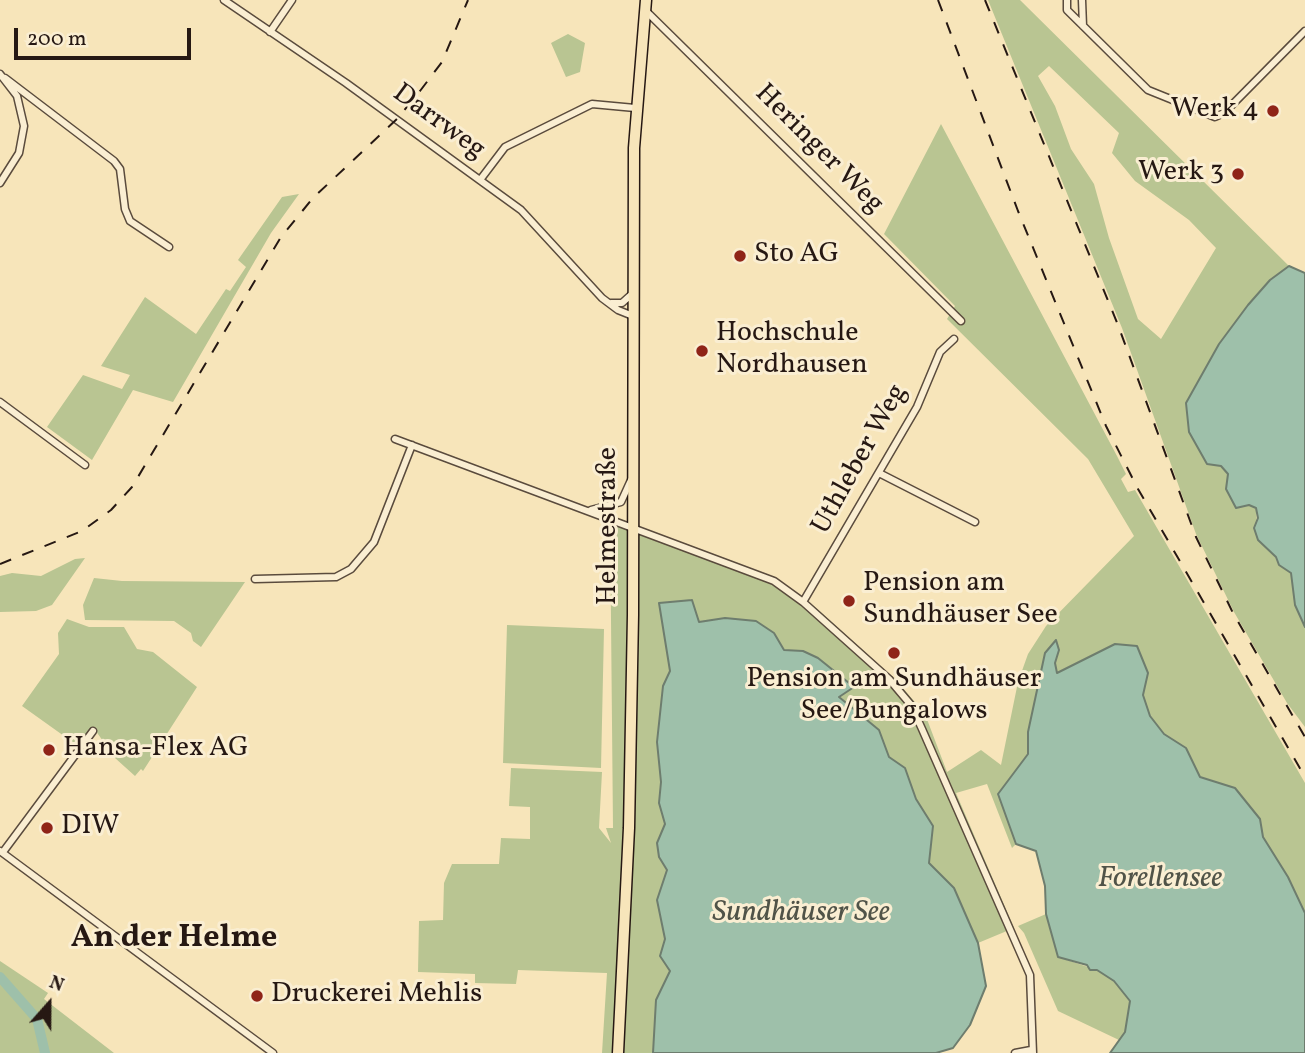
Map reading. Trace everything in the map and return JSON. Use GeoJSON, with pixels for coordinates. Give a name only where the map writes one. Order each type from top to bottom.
{"type":"FeatureCollection","features":[{"type":"Feature","properties":{"kind":"main road","name":"Helmestraße"},"geometry":{"type":"LineString","coordinates":[[618,1053],[629,828],[634,527],[635,108],[645,5]]}},
{"type":"Feature","properties":{"kind":"street","name":"Darrweg"},"geometry":{"type":"LineString","coordinates":[[224,0],[521,210],[608,303],[633,316]]}},
{"type":"Feature","properties":{"kind":"street"},"geometry":{"type":"LineString","coordinates":[[270,32],[292,0]]}},
{"type":"Feature","properties":{"kind":"street"},"geometry":{"type":"LineString","coordinates":[[1067,0],[1067,10],[1148,90],[1215,117],[1224,113],[1305,31]]}},
{"type":"Feature","properties":{"kind":"street"},"geometry":{"type":"LineString","coordinates":[[1082,0],[1083,26]]}},
{"type":"Feature","properties":{"kind":"street","name":"Heringer Weg"},"geometry":{"type":"LineString","coordinates":[[645,5],[961,321]]}},
{"type":"Feature","properties":{"kind":"street"},"geometry":{"type":"LineString","coordinates":[[3,76],[114,161],[120,169],[125,209],[130,221],[169,247]]}},
{"type":"Feature","properties":{"kind":"street"},"geometry":{"type":"LineString","coordinates":[[0,183],[13,166],[24,140],[20,104],[3,76]]}},
{"type":"Feature","properties":{"kind":"street"},"geometry":{"type":"LineString","coordinates":[[20,104],[32,99]]}},
{"type":"Feature","properties":{"kind":"street"},"geometry":{"type":"LineString","coordinates":[[480,180],[505,147],[592,104],[635,108]]}},
{"type":"Feature","properties":{"kind":"street"},"geometry":{"type":"LineString","coordinates":[[608,303],[622,303],[633,293]]}},
{"type":"Feature","properties":{"kind":"street","name":"Uthleber Weg"},"geometry":{"type":"LineString","coordinates":[[803,602],[917,407],[940,352],[954,338]]}},
{"type":"Feature","properties":{"kind":"street"},"geometry":{"type":"LineString","coordinates":[[0,402],[85,465]]}},
{"type":"Feature","properties":{"kind":"street"},"geometry":{"type":"LineString","coordinates":[[395,439],[774,581],[803,602],[889,679],[911,705],[1030,975],[1033,1002],[1032,1051],[1015,1053]]}},
{"type":"Feature","properties":{"kind":"street"},"geometry":{"type":"LineString","coordinates":[[255,579],[336,577],[351,569],[374,542],[412,445]]}},
{"type":"Feature","properties":{"kind":"street"},"geometry":{"type":"LineString","coordinates":[[879,473],[975,522]]}},
{"type":"Feature","properties":{"kind":"street"},"geometry":{"type":"LineString","coordinates":[[589,510],[608,508],[621,502],[633,475]]}},
{"type":"Feature","properties":{"kind":"street"},"geometry":{"type":"LineString","coordinates":[[93,730],[1,852],[273,1053]]}},
{"type":"Feature","properties":{"kind":"shaded area"},"geometry":{"type":"Polygon","coordinates":[[[988,0],[1020,0],[1289,266],[1270,280],[1219,344],[1189,432],[1207,464],[1221,466],[1228,475],[1226,489],[1256,508],[1258,540],[1276,557],[1279,565],[1292,573],[1295,605],[1305,627],[1305,727],[1287,703],[1234,612],[1196,534],[1122,328],[988,0]],[[1049,66],[1038,76],[1055,106],[1071,149],[1094,184],[1109,238],[1138,319],[1161,339],[1216,248],[1189,220],[1135,181],[1112,153],[1119,133],[1049,66]]]}},
{"type":"Feature","properties":{"kind":"shaded area"},"geometry":{"type":"Polygon","coordinates":[[[568,34],[585,43],[580,72],[566,77],[551,43],[568,34]]]}},
{"type":"Feature","properties":{"kind":"shaded area"},"geometry":{"type":"Polygon","coordinates":[[[941,124],[1117,456],[1126,474],[1121,479],[1128,492],[1135,490],[1305,783],[1305,913],[1288,877],[1263,837],[1260,819],[1235,788],[1200,777],[1186,748],[1164,734],[1150,716],[1143,695],[1148,673],[1114,644],[1056,673],[1055,663],[1059,650],[1045,653],[1028,732],[1029,754],[998,794],[1016,844],[1012,848],[987,784],[956,793],[1014,928],[978,943],[954,888],[929,863],[933,826],[916,799],[905,768],[889,757],[879,730],[839,697],[853,687],[803,651],[784,650],[774,633],[725,618],[698,622],[659,603],[670,671],[663,686],[657,742],[661,782],[659,803],[665,824],[657,843],[659,857],[667,870],[657,900],[665,939],[660,956],[670,971],[656,1000],[653,1053],[602,1053],[607,973],[518,970],[516,984],[475,983],[475,974],[418,972],[419,921],[443,920],[444,883],[452,864],[499,864],[501,838],[530,839],[530,807],[509,806],[511,768],[602,772],[599,828],[611,843],[606,828],[613,828],[610,515],[780,581],[815,607],[896,680],[925,714],[947,772],[981,750],[1001,765],[1018,682],[1028,654],[1046,626],[1134,536],[1088,459],[947,319],[955,306],[884,234],[941,124]]]}},
{"type":"Feature","properties":{"kind":"shaded area"},"geometry":{"type":"Polygon","coordinates":[[[299,194],[271,233],[173,402],[133,390],[92,460],[47,427],[83,375],[122,389],[130,375],[101,366],[145,297],[196,334],[226,289],[230,291],[246,267],[238,260],[282,197],[299,194]]]}},
{"type":"Feature","properties":{"kind":"shaded area"},"geometry":{"type":"Polygon","coordinates":[[[85,558],[52,605],[36,611],[0,612],[0,576],[12,573],[41,576],[75,559],[85,558]]]}},
{"type":"Feature","properties":{"kind":"shaded area"},"geometry":{"type":"Polygon","coordinates":[[[94,578],[122,581],[245,582],[201,647],[193,641],[191,633],[174,621],[85,620],[83,605],[94,578]]]}},
{"type":"Feature","properties":{"kind":"shaded area"},"geometry":{"type":"Polygon","coordinates":[[[67,619],[89,627],[124,627],[137,649],[153,652],[197,687],[143,771],[141,769],[135,776],[115,758],[93,727],[78,746],[22,706],[59,654],[58,633],[67,619]]]}},
{"type":"Feature","properties":{"kind":"shaded area"},"geometry":{"type":"Polygon","coordinates":[[[507,625],[604,629],[601,768],[503,763],[507,625]]]}},
{"type":"Feature","properties":{"kind":"shaded area"},"geometry":{"type":"Polygon","coordinates":[[[1046,914],[1058,957],[1097,970],[1114,980],[1130,1001],[1125,1032],[1119,1040],[1058,1011],[1024,933],[1018,926],[1046,914]]]}},
{"type":"Feature","properties":{"kind":"shaded area"},"geometry":{"type":"Polygon","coordinates":[[[0,961],[48,993],[44,999],[114,1053],[0,1053],[0,961]]]}},
{"type":"Feature","properties":{"kind":"water"},"geometry":{"type":"Polygon","coordinates":[[[1289,266],[1305,273],[1305,627],[1295,605],[1291,573],[1279,565],[1276,557],[1258,540],[1254,528],[1258,518],[1256,508],[1249,505],[1236,508],[1226,489],[1228,474],[1221,466],[1207,464],[1189,432],[1186,403],[1219,344],[1248,305],[1270,280],[1289,266]]]}},
{"type":"Feature","properties":{"kind":"water","name":"Sundhäuser See"},"geometry":{"type":"Polygon","coordinates":[[[692,600],[699,622],[725,618],[756,621],[774,633],[784,650],[803,651],[818,658],[854,687],[839,697],[879,730],[889,757],[905,768],[916,799],[933,826],[929,863],[954,888],[978,943],[986,986],[970,1025],[953,1048],[936,1053],[653,1053],[656,1000],[670,971],[660,956],[665,939],[657,900],[667,870],[659,857],[657,843],[665,824],[659,803],[661,782],[657,742],[663,686],[670,671],[659,603],[692,600]]]}},
{"type":"Feature","properties":{"kind":"water","name":"Forellensee"},"geometry":{"type":"Polygon","coordinates":[[[1056,640],[1059,650],[1055,663],[1057,673],[1115,644],[1137,646],[1148,673],[1143,695],[1150,716],[1164,734],[1186,748],[1200,777],[1235,788],[1260,819],[1263,837],[1288,877],[1305,913],[1305,1053],[1110,1053],[1125,1032],[1130,1001],[1114,981],[1097,970],[1090,970],[1087,965],[1058,957],[1046,914],[1045,886],[1036,851],[1016,844],[998,794],[1028,754],[1028,732],[1045,653],[1056,640]]]}},
{"type":"Feature","properties":{"kind":"waterway"},"geometry":{"type":"LineString","coordinates":[[0,977],[37,1019],[45,1053]]}},
{"type":"Feature","properties":{"kind":"railway"},"geometry":{"type":"LineString","coordinates":[[0,564],[82,531],[111,510],[132,487],[281,237],[313,198],[397,119],[420,91],[442,62],[468,0]]}},
{"type":"Feature","properties":{"kind":"railway"},"geometry":{"type":"LineString","coordinates":[[938,0],[1018,211],[1106,426],[1138,489],[1305,777]]}},
{"type":"Feature","properties":{"kind":"railway"},"geometry":{"type":"LineString","coordinates":[[985,0],[1118,325],[1196,537],[1233,613],[1305,737]]}},
{"type":"Feature","properties":{"kind":"place","name":"Werk 4"},"geometry":{"type":"Point","coordinates":[1273,111]}},
{"type":"Feature","properties":{"kind":"place","name":"Werk 3"},"geometry":{"type":"Point","coordinates":[1238,174]}},
{"type":"Feature","properties":{"kind":"place","name":"Sto AG"},"geometry":{"type":"Point","coordinates":[740,256]}},
{"type":"Feature","properties":{"kind":"place","name":"Hochschule Nordhausen"},"geometry":{"type":"Point","coordinates":[702,351]}},
{"type":"Feature","properties":{"kind":"place","name":"Pension am Sundhäuser See"},"geometry":{"type":"Point","coordinates":[849,601]}},
{"type":"Feature","properties":{"kind":"place","name":"Pension am Sundhäuser See/Bungalows"},"geometry":{"type":"Point","coordinates":[894,653]}},
{"type":"Feature","properties":{"kind":"place","name":"Hansa-Flex AG"},"geometry":{"type":"Point","coordinates":[49,750]}},
{"type":"Feature","properties":{"kind":"place","name":"DIW"},"geometry":{"type":"Point","coordinates":[47,828]}},
{"type":"Feature","properties":{"kind":"place","name":"Druckerei Mehlis"},"geometry":{"type":"Point","coordinates":[257,996]}},
{"type":"Feature","properties":{"kind":"district","name":"An der Helme"},"geometry":{"type":"Point","coordinates":[174,940]}}]}
